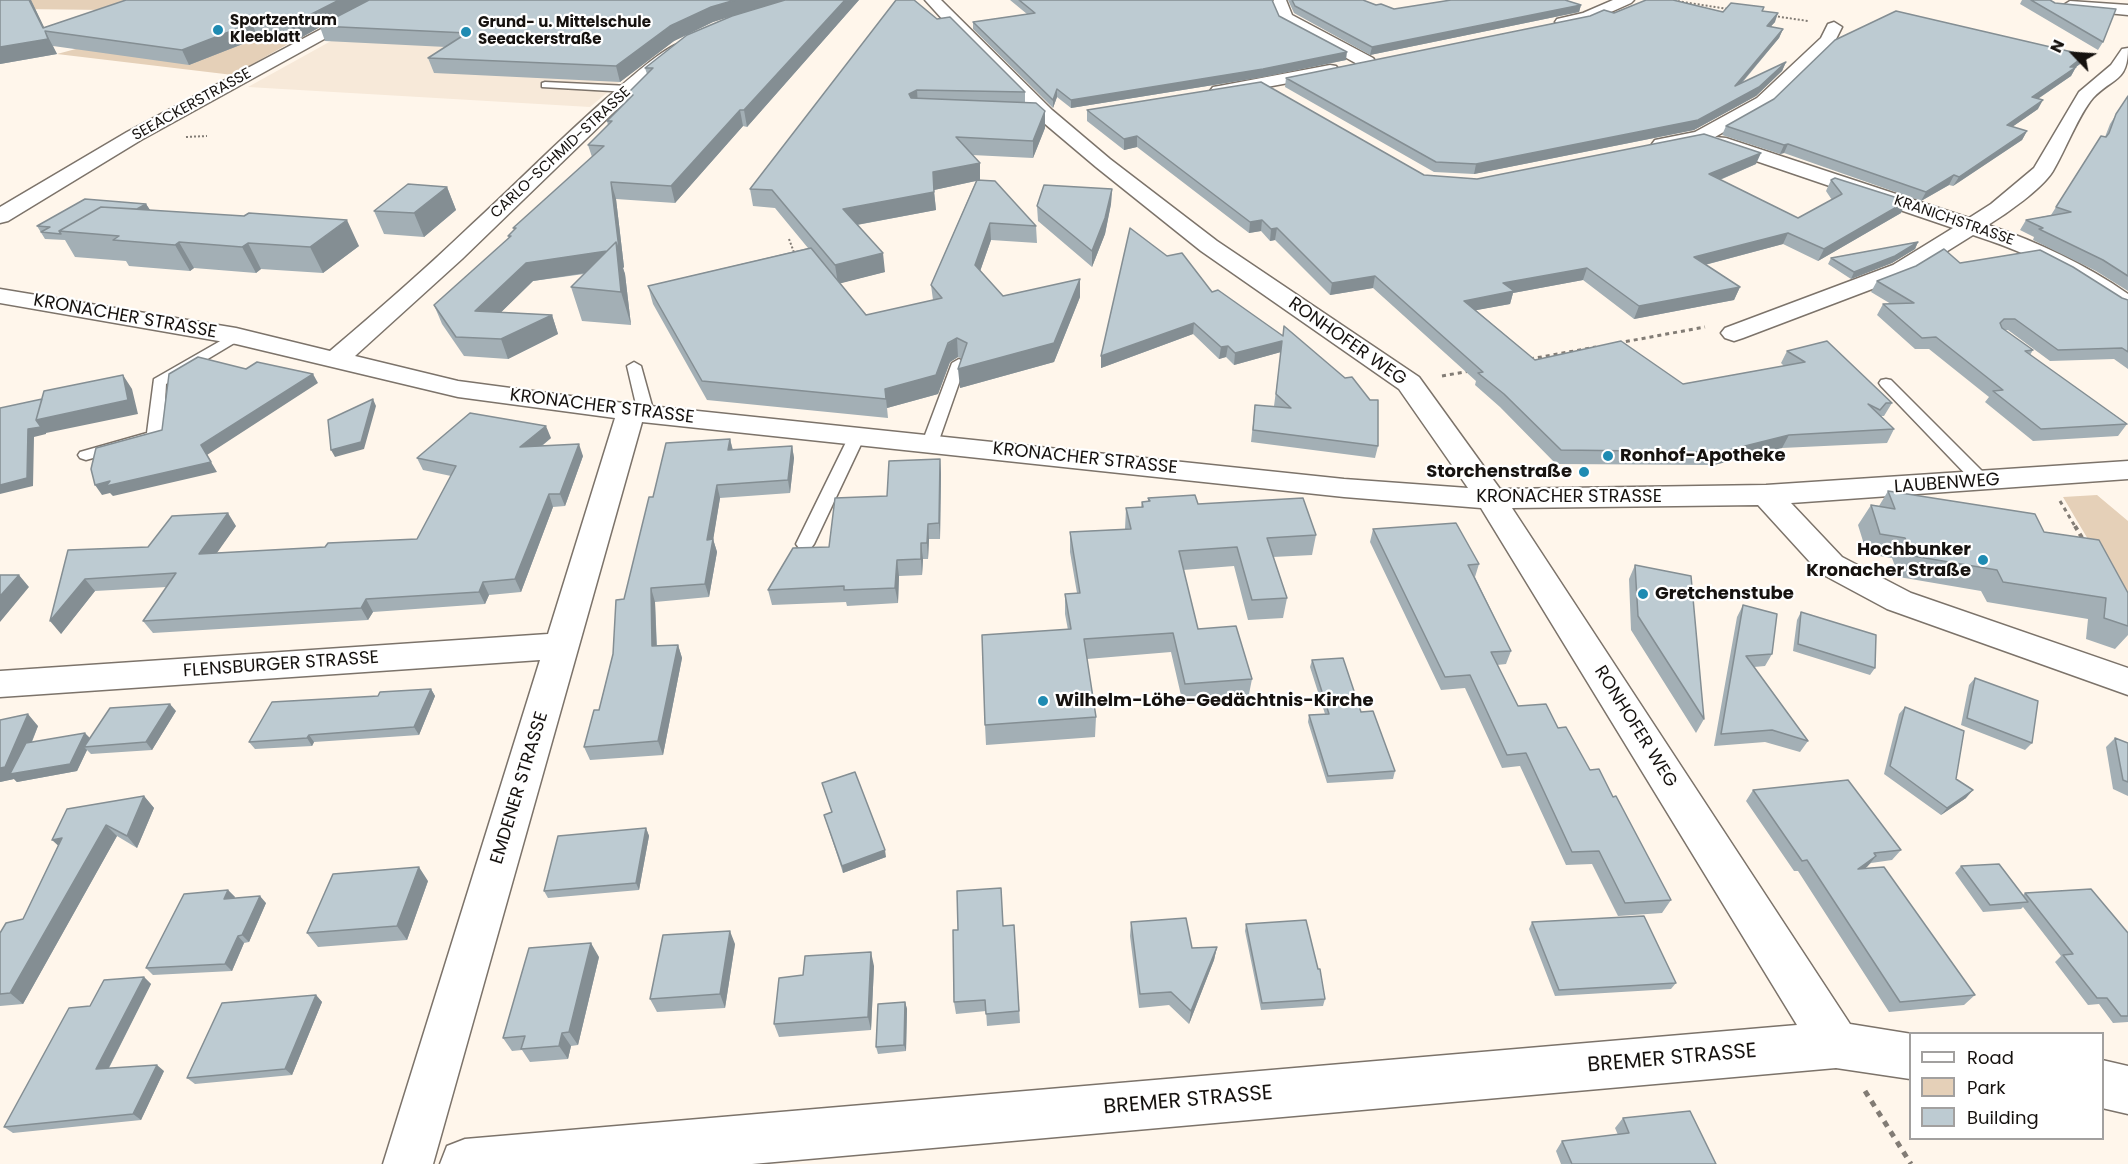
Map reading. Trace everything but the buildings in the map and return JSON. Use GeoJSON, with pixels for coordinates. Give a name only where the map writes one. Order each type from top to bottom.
{"type":"FeatureCollection","features":[{"type":"Feature","properties":{"kind":"street","name":"SEEACKERSTRASSE"},"geometry":{"type":"LineString","coordinates":[[0,216],[134,136],[387,0]]}},
{"type":"Feature","properties":{"kind":"street","name":"RONHOFER WEG"},"geometry":{"type":"LineString","coordinates":[[933,0],[1043,116],[1209,246],[1408,383],[1491,499],[1836,1045]]}},
{"type":"Feature","properties":{"kind":"street"},"geometry":{"type":"LineString","coordinates":[[1541,27],[1587,18],[1626,0]]}},
{"type":"Feature","properties":{"kind":"street"},"geometry":{"type":"LineString","coordinates":[[1207,93],[1373,61],[1286,18],[1280,1]]}},
{"type":"Feature","properties":{"kind":"street"},"geometry":{"type":"LineString","coordinates":[[2050,4],[2124,12]]}},
{"type":"Feature","properties":{"kind":"street"},"geometry":{"type":"LineString","coordinates":[[1642,148],[1701,137],[1763,102],[1828,40],[1834,27]]}},
{"type":"Feature","properties":{"kind":"street","name":"CARLO-SCHMID-STRASSE"},"geometry":{"type":"LineString","coordinates":[[334,361],[434,274],[629,89],[683,45],[701,37]]}},
{"type":"Feature","properties":{"kind":"street"},"geometry":{"type":"LineString","coordinates":[[1734,333],[1901,270],[1999,209],[2042,172],[2085,96],[2117,69],[2128,53]]}},
{"type":"Feature","properties":{"kind":"street"},"geometry":{"type":"LineString","coordinates":[[1263,84],[1284,96]]}},
{"type":"Feature","properties":{"kind":"street"},"geometry":{"type":"LineString","coordinates":[[1043,116],[1072,116]]}},
{"type":"Feature","properties":{"kind":"street","name":"KRANICHSTRASSE"},"geometry":{"type":"LineString","coordinates":[[1701,137],[1970,226],[2029,248],[2088,277],[2128,304]]}},
{"type":"Feature","properties":{"kind":"street","name":"KRONACHER STRASSE"},"geometry":{"type":"LineString","coordinates":[[0,296],[236,336],[458,389],[638,412],[1344,488],[1491,499],[1766,495]]}},
{"type":"Feature","properties":{"kind":"street","name":"EMDENER STRASSE"},"geometry":{"type":"LineString","coordinates":[[408,1164],[562,646],[638,412]]}},
{"type":"Feature","properties":{"kind":"street","name":"LAUBENWEG"},"geometry":{"type":"LineString","coordinates":[[1766,495],[1982,482],[2128,470]]}},
{"type":"Feature","properties":{"kind":"street"},"geometry":{"type":"LineString","coordinates":[[1766,495],[1831,565],[1899,601],[2128,682]]}},
{"type":"Feature","properties":{"kind":"street","name":"FLENSBURGER STRASSE"},"geometry":{"type":"LineString","coordinates":[[0,684],[562,646]]}},
{"type":"Feature","properties":{"kind":"street","name":"BREMER STRASSE"},"geometry":{"type":"LineString","coordinates":[[465,1164],[1836,1045],[1909,1056]]}},
{"type":"Feature","properties":{"kind":"street"},"geometry":{"type":"LineString","coordinates":[[2104,1084],[2128,1090]]}},
{"type":"Feature","properties":{"kind":"lane"},"geometry":{"type":"LineString","coordinates":[[545,85],[629,89]]}},
{"type":"Feature","properties":{"kind":"lane"},"geometry":{"type":"LineString","coordinates":[[86,455],[155,436],[159,382],[236,336]]}},
{"type":"Feature","properties":{"kind":"lane"},"geometry":{"type":"LineString","coordinates":[[930,443],[959,363]]}},
{"type":"Feature","properties":{"kind":"lane"},"geometry":{"type":"LineString","coordinates":[[634,366],[638,412]]}},
{"type":"Feature","properties":{"kind":"lane"},"geometry":{"type":"LineString","coordinates":[[1886,383],[1982,482]]}},
{"type":"Feature","properties":{"kind":"lane"},"geometry":{"type":"LineString","coordinates":[[805,544],[857,436]]}},
{"type":"Feature","properties":{"kind":"path"},"geometry":{"type":"LineString","coordinates":[[1670,0],[1736,10]]}},
{"type":"Feature","properties":{"kind":"path"},"geometry":{"type":"LineString","coordinates":[[1769,15],[1834,27]]}},
{"type":"Feature","properties":{"kind":"path"},"geometry":{"type":"LineString","coordinates":[[789,239],[798,262]]}},
{"type":"Feature","properties":{"kind":"path"},"geometry":{"type":"LineString","coordinates":[[1611,344],[1702,327],[1734,333]]}},
{"type":"Feature","properties":{"kind":"path"},"geometry":{"type":"LineString","coordinates":[[1519,362],[1599,346]]}},
{"type":"Feature","properties":{"kind":"path"},"geometry":{"type":"LineString","coordinates":[[1408,383],[1474,370]]}},
{"type":"Feature","properties":{"kind":"path"},"geometry":{"type":"LineString","coordinates":[[2039,478],[2056,494],[2086,545]]}},
{"type":"Feature","properties":{"kind":"path"},"geometry":{"type":"LineString","coordinates":[[1836,1045],[1911,1164]]}},
{"type":"Feature","properties":{"kind":"shaded area","name":"Grund- u. Mittelschule Seeackerstraße"},"geometry":{"type":"Polygon","coordinates":[[[405,0],[647,59],[590,107],[248,87],[405,0]]]}},
{"type":"Feature","properties":{"kind":"green space","name":"Sportzentrum Kleeblatt"},"geometry":{"type":"Polygon","coordinates":[[[0,0],[366,0],[233,75],[57,54],[87,46],[106,10],[20,9],[0,0]]]}},
{"type":"Feature","properties":{"kind":"green space"},"geometry":{"type":"Polygon","coordinates":[[[2097,495],[2128,521],[2128,607],[2063,497],[2097,495]]]}},
{"type":"Feature","properties":{"kind":"place","name":"Sportzentrum Kleeblatt"},"geometry":{"type":"Point","coordinates":[218,30]}},
{"type":"Feature","properties":{"kind":"place","name":"Grund- u. Mittelschule Seeackerstraße"},"geometry":{"type":"Point","coordinates":[466,32]}},
{"type":"Feature","properties":{"kind":"place","name":"Ronhof-Apotheke"},"geometry":{"type":"Point","coordinates":[1608,456]}},
{"type":"Feature","properties":{"kind":"place","name":"Storchenstraße"},"geometry":{"type":"Point","coordinates":[1584,472]}},
{"type":"Feature","properties":{"kind":"place","name":"Hochbunker Kronacher Straße"},"geometry":{"type":"Point","coordinates":[1983,560]}},
{"type":"Feature","properties":{"kind":"place","name":"Gretchenstube"},"geometry":{"type":"Point","coordinates":[1643,594]}},
{"type":"Feature","properties":{"kind":"place","name":"Wilhelm-Löhe-Gedächtnis-Kirche"},"geometry":{"type":"Point","coordinates":[1043,701]}}]}
